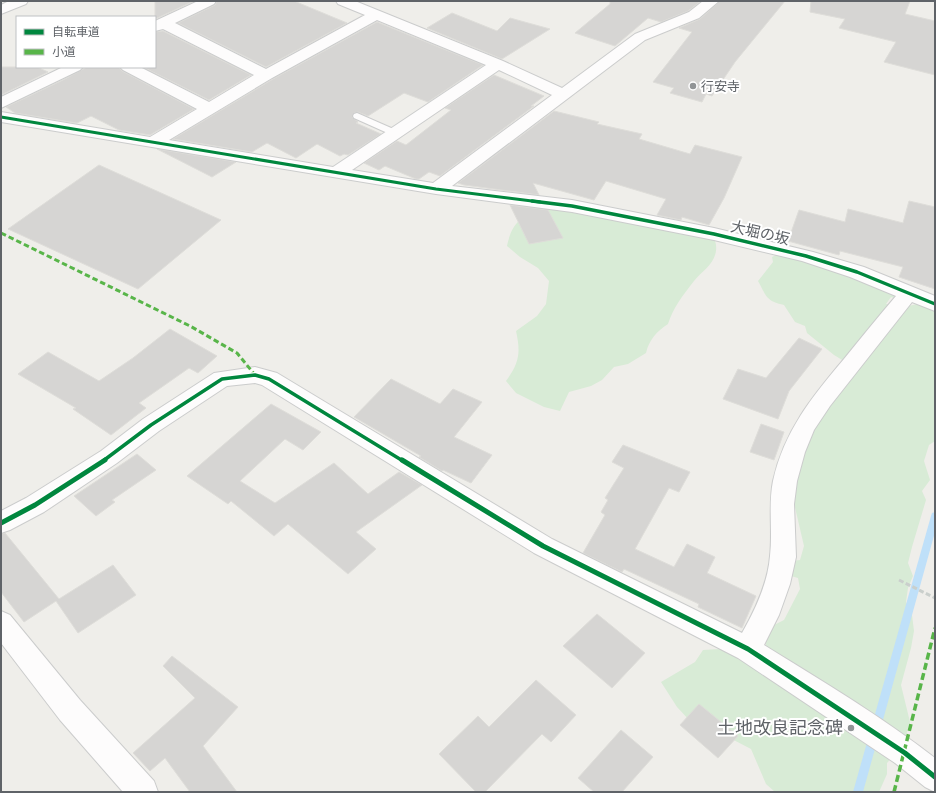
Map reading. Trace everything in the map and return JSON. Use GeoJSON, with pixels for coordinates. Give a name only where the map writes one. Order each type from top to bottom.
{"type":"FeatureCollection","features":[{"type":"Feature","properties":{"kind":"street"},"geometry":{"type":"LineString","coordinates":[[1,10],[21,1]]}},
{"type":"Feature","properties":{"kind":"street"},"geometry":{"type":"LineString","coordinates":[[159,25],[209,1]]}},
{"type":"Feature","properties":{"kind":"street"},"geometry":{"type":"LineString","coordinates":[[343,1],[498,64],[563,94]]}},
{"type":"Feature","properties":{"kind":"street"},"geometry":{"type":"LineString","coordinates":[[436,189],[640,37],[694,15],[712,1]]}},
{"type":"Feature","properties":{"kind":"street"},"geometry":{"type":"LineString","coordinates":[[153,142],[208,108],[376,15]]}},
{"type":"Feature","properties":{"kind":"street"},"geometry":{"type":"LineString","coordinates":[[159,25],[266,75]]}},
{"type":"Feature","properties":{"kind":"street"},"geometry":{"type":"LineString","coordinates":[[337,172],[498,64]]}},
{"type":"Feature","properties":{"kind":"street"},"geometry":{"type":"LineString","coordinates":[[1,103],[73,68]]}},
{"type":"Feature","properties":{"kind":"street"},"geometry":{"type":"LineString","coordinates":[[130,68],[208,108]]}},
{"type":"Feature","properties":{"kind":"street","name":"大堀の坂"},"geometry":{"type":"LineString","coordinates":[[1,117],[436,189],[572,206],[714,234],[806,256],[857,272],[935,304]]}},
{"type":"Feature","properties":{"kind":"street"},"geometry":{"type":"LineString","coordinates":[[748,649],[766,615],[777,584],[783,557],[782,504],[785,481],[792,452],[804,427],[822,400],[909,293]]}},
{"type":"Feature","properties":{"kind":"street"},"geometry":{"type":"LineString","coordinates":[[1,523],[41,501],[109,457],[151,425],[222,380],[255,375],[269,379],[543,546],[748,649],[862,723],[935,777]]}},
{"type":"Feature","properties":{"kind":"street"},"geometry":{"type":"LineString","coordinates":[[1,622],[70,710],[143,792]]}},
{"type":"Feature","properties":{"kind":"lane"},"geometry":{"type":"LineString","coordinates":[[357,116],[395,133]]}},
{"type":"Feature","properties":{"kind":"path"},"geometry":{"type":"LineString","coordinates":[[900,580],[935,598]]}},
{"type":"Feature","properties":{"kind":"green space"},"geometry":{"type":"Polygon","coordinates":[[[540,207],[711,234],[716,245],[715,256],[712,261],[682,297],[668,324],[654,336],[646,353],[628,364],[614,367],[602,380],[591,386],[569,392],[560,411],[544,407],[516,393],[506,381],[514,369],[518,358],[516,331],[537,316],[546,304],[549,281],[538,268],[520,257],[507,246],[511,232],[518,222],[540,207]]]}},
{"type":"Feature","properties":{"kind":"green space"},"geometry":{"type":"Polygon","coordinates":[[[778,254],[849,273],[896,295],[894,298],[891,297],[886,304],[904,307],[922,303],[935,309],[935,441],[929,445],[924,461],[930,480],[922,491],[926,500],[908,563],[913,576],[908,588],[906,602],[912,615],[914,631],[901,685],[910,722],[905,738],[896,753],[887,763],[887,774],[879,792],[775,792],[766,784],[751,749],[724,735],[690,721],[677,707],[661,682],[695,662],[703,650],[720,649],[739,653],[766,650],[766,640],[770,627],[784,620],[800,589],[798,578],[791,576],[791,561],[800,560],[804,546],[790,486],[794,467],[826,406],[839,395],[857,369],[834,355],[807,333],[805,326],[795,322],[784,305],[773,302],[767,297],[758,281],[773,262],[772,257],[778,254]]]}},
{"type":"Feature","properties":{"kind":"building"},"geometry":{"type":"Polygon","coordinates":[[[155,1],[194,1],[156,19],[155,1]]]}},
{"type":"Feature","properties":{"kind":"building"},"geometry":{"type":"Polygon","coordinates":[[[217,1],[294,1],[347,23],[266,67],[178,23],[215,5],[217,1]]]}},
{"type":"Feature","properties":{"kind":"building"},"geometry":{"type":"Polygon","coordinates":[[[610,1],[701,1],[688,11],[661,22],[648,18],[615,46],[575,33],[610,4],[610,1]]]}},
{"type":"Feature","properties":{"kind":"building"},"geometry":{"type":"Polygon","coordinates":[[[720,1],[785,1],[735,62],[712,96],[706,94],[702,102],[670,93],[674,88],[653,82],[692,32],[679,28],[700,19],[720,1]]]}},
{"type":"Feature","properties":{"kind":"building"},"geometry":{"type":"Polygon","coordinates":[[[811,1],[910,1],[905,14],[935,21],[935,75],[884,62],[896,42],[839,28],[845,19],[810,12],[811,1]]]}},
{"type":"Feature","properties":{"kind":"building"},"geometry":{"type":"Polygon","coordinates":[[[452,13],[497,31],[510,18],[550,29],[502,59],[427,28],[452,13]]]}},
{"type":"Feature","properties":{"kind":"building"},"geometry":{"type":"Polygon","coordinates":[[[377,22],[483,65],[428,102],[404,93],[368,116],[358,112],[354,113],[352,117],[358,122],[356,123],[381,134],[348,155],[344,154],[340,156],[317,144],[296,158],[267,143],[252,152],[173,139],[273,79],[377,22]]]}},
{"type":"Feature","properties":{"kind":"building"},"geometry":{"type":"Polygon","coordinates":[[[163,31],[251,75],[209,100],[145,68],[156,68],[156,32],[163,31]]]}},
{"type":"Feature","properties":{"kind":"building"},"geometry":{"type":"Polygon","coordinates":[[[1,67],[39,68],[48,72],[1,95],[1,67]]]}},
{"type":"Feature","properties":{"kind":"building"},"geometry":{"type":"Polygon","coordinates":[[[85,68],[119,68],[194,109],[150,135],[119,130],[91,116],[77,123],[15,113],[6,107],[85,68]]]}},
{"type":"Feature","properties":{"kind":"building"},"geometry":{"type":"Polygon","coordinates":[[[494,75],[544,96],[531,106],[534,106],[440,176],[429,172],[419,179],[416,179],[385,166],[379,170],[364,163],[397,141],[406,145],[451,110],[445,108],[494,75]]]}},
{"type":"Feature","properties":{"kind":"building"},"geometry":{"type":"Polygon","coordinates":[[[554,111],[599,122],[597,124],[642,134],[639,139],[690,154],[695,145],[742,157],[724,198],[709,225],[682,217],[681,220],[657,215],[666,199],[606,181],[594,200],[533,183],[539,195],[458,183],[554,111]]]}},
{"type":"Feature","properties":{"kind":"building"},"geometry":{"type":"Polygon","coordinates":[[[157,149],[236,162],[212,177],[157,149]]]}},
{"type":"Feature","properties":{"kind":"building"},"geometry":{"type":"Polygon","coordinates":[[[99,165],[221,220],[138,289],[8,229],[99,165]]]}},
{"type":"Feature","properties":{"kind":"building"},"geometry":{"type":"Polygon","coordinates":[[[909,201],[935,207],[935,289],[899,277],[903,267],[840,251],[839,255],[788,241],[799,210],[845,222],[848,209],[903,223],[909,201]]]}},
{"type":"Feature","properties":{"kind":"building"},"geometry":{"type":"Polygon","coordinates":[[[510,205],[548,210],[563,238],[529,244],[510,205]]]}},
{"type":"Feature","properties":{"kind":"building"},"geometry":{"type":"Polygon","coordinates":[[[170,329],[217,356],[198,373],[189,368],[139,403],[146,408],[111,435],[73,409],[76,408],[18,374],[48,352],[99,381],[133,358],[170,329]]]}},
{"type":"Feature","properties":{"kind":"building"},"geometry":{"type":"Polygon","coordinates":[[[799,338],[822,349],[789,391],[778,419],[723,399],[738,369],[766,378],[799,338]]]}},
{"type":"Feature","properties":{"kind":"building"},"geometry":{"type":"Polygon","coordinates":[[[391,379],[440,404],[453,389],[482,402],[454,437],[492,455],[471,483],[443,470],[442,471],[419,457],[421,456],[354,417],[391,379]]]}},
{"type":"Feature","properties":{"kind":"building"},"geometry":{"type":"Polygon","coordinates":[[[271,404],[321,432],[303,450],[285,439],[240,481],[275,503],[334,463],[368,494],[399,472],[422,485],[356,532],[376,549],[348,574],[288,524],[274,536],[231,501],[228,504],[187,476],[271,404]]]}},
{"type":"Feature","properties":{"kind":"building"},"geometry":{"type":"Polygon","coordinates":[[[761,424],[784,432],[774,460],[750,452],[761,424]]]}},
{"type":"Feature","properties":{"kind":"building"},"geometry":{"type":"Polygon","coordinates":[[[623,445],[690,472],[679,492],[669,488],[635,549],[674,567],[687,544],[715,557],[707,573],[756,596],[742,628],[698,607],[699,604],[624,569],[622,572],[583,553],[605,515],[601,512],[608,500],[605,498],[624,468],[612,462],[623,445]]]}},
{"type":"Feature","properties":{"kind":"building"},"geometry":{"type":"Polygon","coordinates":[[[137,454],[156,470],[112,500],[115,502],[96,516],[74,496],[137,454]]]}},
{"type":"Feature","properties":{"kind":"building"},"geometry":{"type":"Polygon","coordinates":[[[5,533],[59,599],[113,565],[136,595],[78,633],[56,601],[24,622],[1,592],[1,534],[5,533]]]}},
{"type":"Feature","properties":{"kind":"building"},"geometry":{"type":"Polygon","coordinates":[[[597,614],[645,653],[612,688],[563,646],[597,614]]]}},
{"type":"Feature","properties":{"kind":"building"},"geometry":{"type":"Polygon","coordinates":[[[172,656],[238,707],[203,746],[237,792],[190,792],[165,758],[150,771],[133,753],[195,698],[163,666],[172,656]]]}},
{"type":"Feature","properties":{"kind":"building"},"geometry":{"type":"Polygon","coordinates":[[[536,680],[576,715],[551,742],[542,734],[485,792],[476,792],[439,754],[478,716],[489,727],[536,680]]]}},
{"type":"Feature","properties":{"kind":"building"},"geometry":{"type":"Polygon","coordinates":[[[699,704],[738,736],[718,758],[680,725],[699,704]]]}},
{"type":"Feature","properties":{"kind":"building"},"geometry":{"type":"Polygon","coordinates":[[[621,730],[653,757],[622,792],[594,792],[578,778],[621,730]]]}},
{"type":"Feature","properties":{"kind":"waterway"},"geometry":{"type":"LineString","coordinates":[[858,792],[935,516]]}},
{"type":"Feature","properties":{"kind":"marked path"},"geometry":{"type":"LineString","coordinates":[[1,233],[190,326],[237,353],[255,375]]}},
{"type":"Feature","properties":{"kind":"marked path"},"geometry":{"type":"LineString","coordinates":[[894,792],[935,628]]}},
{"type":"Feature","properties":{"kind":"cycle path"},"geometry":{"type":"LineString","coordinates":[[1,117],[436,189],[572,206],[714,234],[806,256],[857,272],[935,304]]}},
{"type":"Feature","properties":{"kind":"cycle path"},"geometry":{"type":"LineString","coordinates":[[1,523],[35,505],[109,457],[151,425],[222,379],[255,375],[269,379],[543,546],[748,649],[905,753],[935,777]]}},
{"type":"Feature","properties":{"kind":"place","name":"行安寺"},"geometry":{"type":"Point","coordinates":[693,86]}},
{"type":"Feature","properties":{"kind":"place","name":"土地改良記念碑"},"geometry":{"type":"Point","coordinates":[851,728]}}]}
